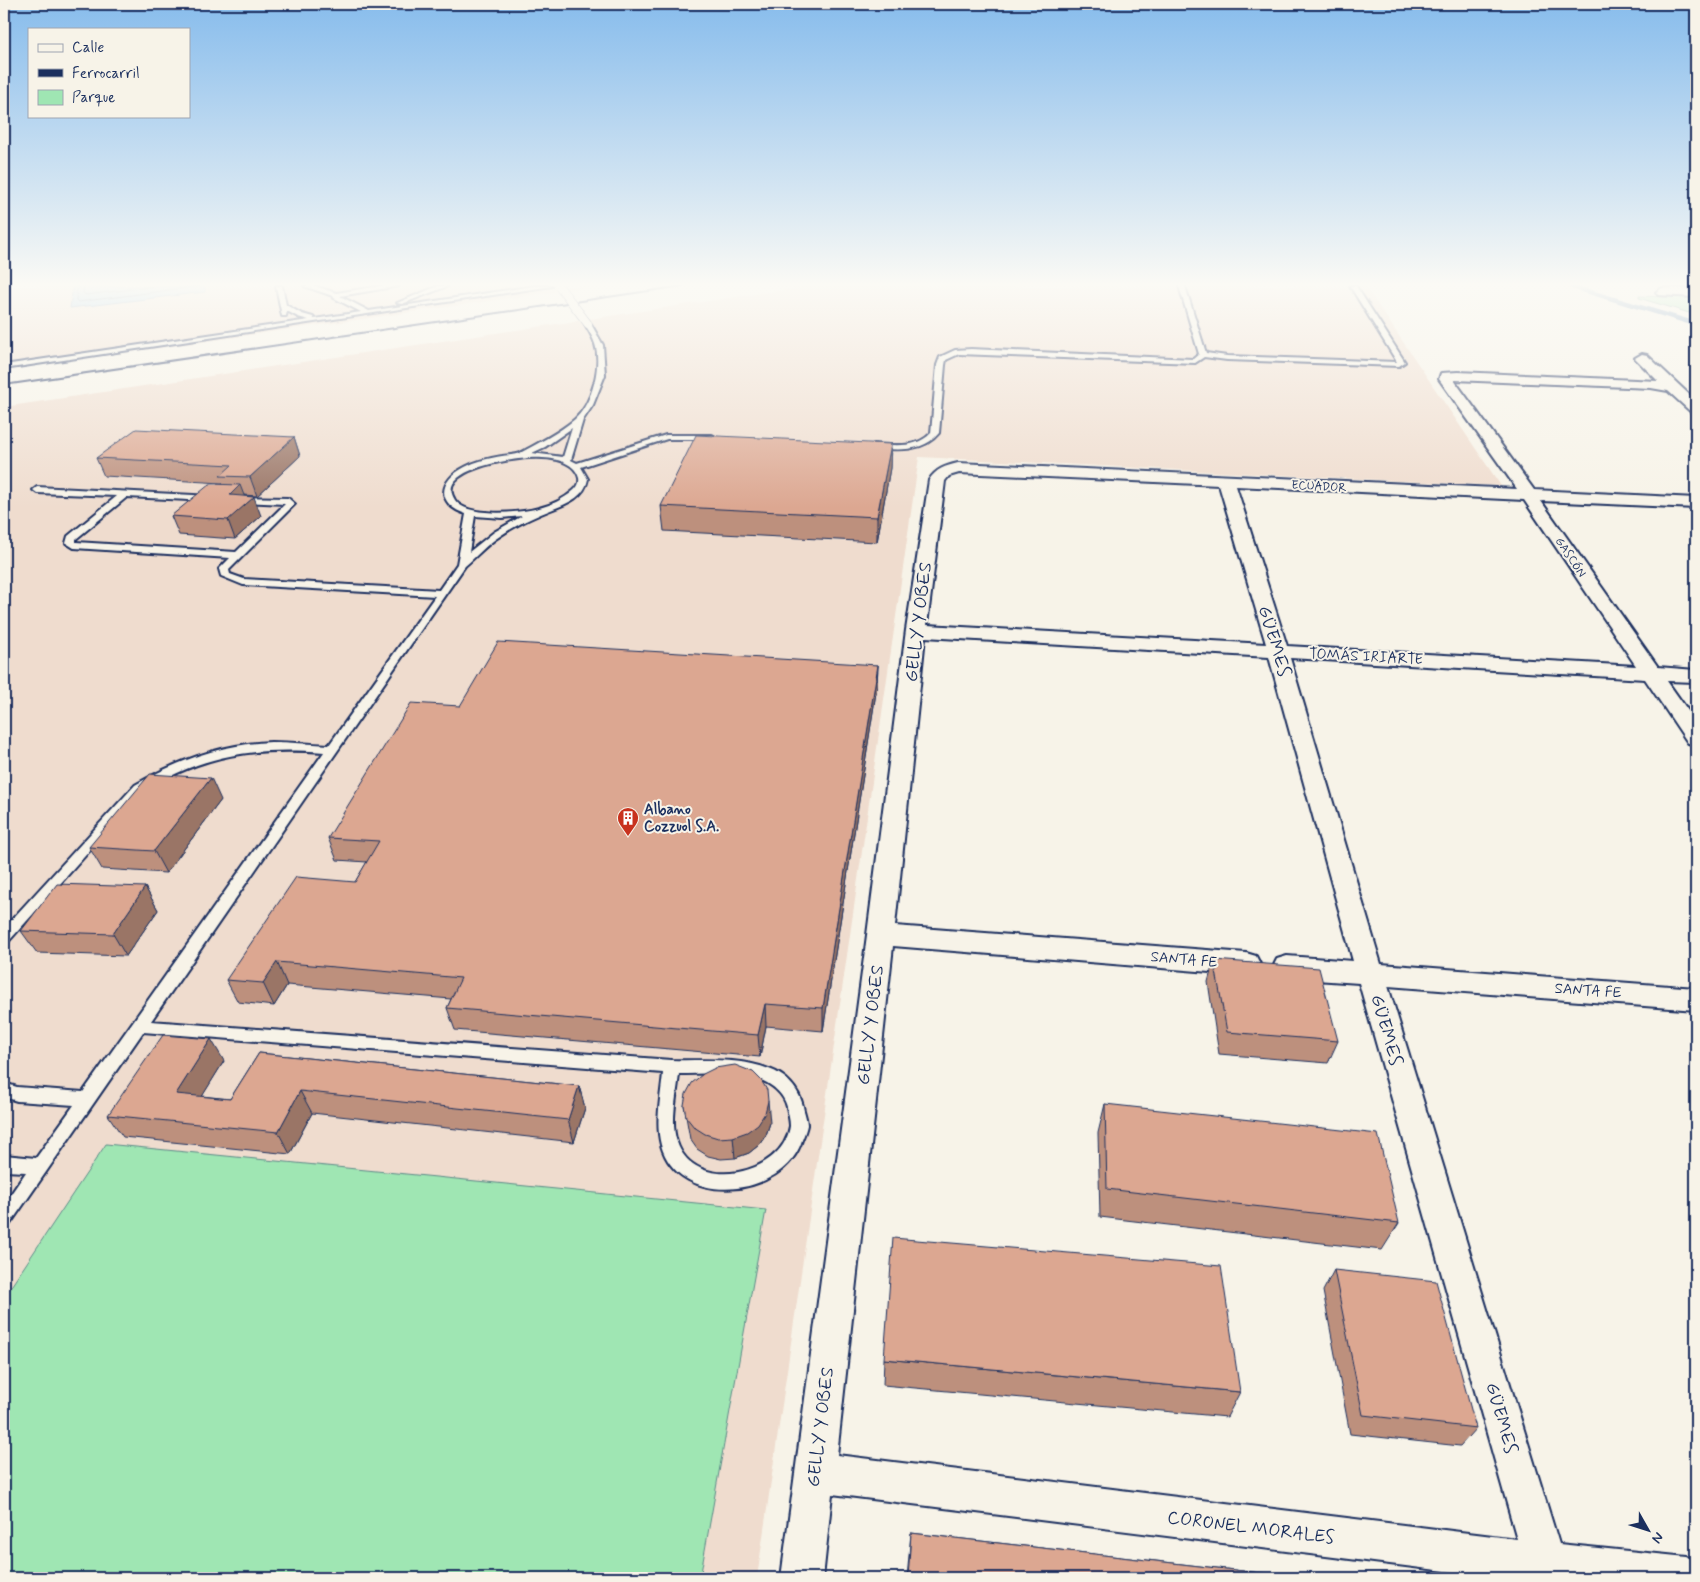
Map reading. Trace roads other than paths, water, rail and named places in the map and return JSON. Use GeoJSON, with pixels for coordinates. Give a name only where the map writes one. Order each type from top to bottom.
{"type":"FeatureCollection","features":[{"type":"Feature","properties":{"kind":"street"},"geometry":{"type":"LineString","coordinates":[[1644,360],[1696,409]]}},
{"type":"Feature","properties":{"kind":"street","name":"GASCÓN"},"geometry":{"type":"LineString","coordinates":[[1673,387],[1641,383],[1446,376],[1446,379],[1696,738]]}},
{"type":"Feature","properties":{"kind":"street","name":"ECUADOR"},"geometry":{"type":"LineString","coordinates":[[943,473],[958,468],[1696,503]]}},
{"type":"Feature","properties":{"kind":"street","name":"GELLY Y OBES"},"geometry":{"type":"LineString","coordinates":[[802,1578],[881,935],[916,630],[937,480],[943,473]]}},
{"type":"Feature","properties":{"kind":"street","name":"GÜEMES"},"geometry":{"type":"LineString","coordinates":[[1226,481],[1278,651],[1370,974],[1547,1571]]}},
{"type":"Feature","properties":{"kind":"street","name":"TOMÁS IRIARTE"},"geometry":{"type":"LineString","coordinates":[[916,630],[1696,676]]}},
{"type":"Feature","properties":{"kind":"street","name":"SANTA FE"},"geometry":{"type":"LineString","coordinates":[[881,935],[1696,999]]}},
{"type":"Feature","properties":{"kind":"street","name":"CORONEL MORALES"},"geometry":{"type":"LineString","coordinates":[[814,1472],[1547,1571],[1687,1578]]}},
{"type":"Feature","properties":{"kind":"lane"},"geometry":{"type":"LineString","coordinates":[[4,367],[52,360]]}},
{"type":"Feature","properties":{"kind":"lane"},"geometry":{"type":"LineString","coordinates":[[566,461],[579,420],[589,405],[601,374],[600,360]]}},
{"type":"Feature","properties":{"kind":"lane"},"geometry":{"type":"LineString","coordinates":[[863,445],[906,447],[930,441],[935,433],[943,360]]}},
{"type":"Feature","properties":{"kind":"lane"},"geometry":{"type":"LineString","coordinates":[[1279,360],[1399,364],[1401,362],[1400,360]]}},
{"type":"Feature","properties":{"kind":"lane"},"geometry":{"type":"LineString","coordinates":[[520,455],[542,445],[579,420]]}},
{"type":"Feature","properties":{"kind":"lane"},"geometry":{"type":"LineString","coordinates":[[576,466],[666,438],[719,438]]}},
{"type":"Feature","properties":{"kind":"lane"},"geometry":{"type":"LineString","coordinates":[[4,1218],[462,564],[485,542],[502,531],[570,498],[579,490],[583,482],[582,474],[576,466],[566,461],[545,456],[520,455],[488,461],[462,472],[454,479],[448,487],[448,494],[452,502],[459,508],[491,516],[538,512]]}},
{"type":"Feature","properties":{"kind":"lane"},"geometry":{"type":"LineString","coordinates":[[37,490],[288,501],[290,504],[224,569],[226,576],[243,582],[442,593]]}},
{"type":"Feature","properties":{"kind":"lane"},"geometry":{"type":"LineString","coordinates":[[125,494],[71,538],[71,543],[77,546],[237,555]]}},
{"type":"Feature","properties":{"kind":"lane"},"geometry":{"type":"LineString","coordinates":[[462,564],[471,512]]}},
{"type":"Feature","properties":{"kind":"lane"},"geometry":{"type":"LineString","coordinates":[[4,936],[139,788],[160,774],[193,762],[230,752],[260,747],[333,750]]}},
{"type":"Feature","properties":{"kind":"lane"},"geometry":{"type":"LineString","coordinates":[[139,1026],[671,1067],[740,1069],[760,1072],[777,1081],[790,1093],[797,1110],[798,1128],[792,1146],[780,1162],[762,1175],[740,1182],[717,1182],[696,1176],[680,1163],[670,1146],[668,1127],[671,1067]]}},
{"type":"Feature","properties":{"kind":"lane"},"geometry":{"type":"LineString","coordinates":[[4,1090],[17,1094],[87,1100]]}},
{"type":"Feature","properties":{"kind":"lane"},"geometry":{"type":"LineString","coordinates":[[4,1163],[40,1166]]}},
{"type":"Feature","properties":{"kind":"railway"},"geometry":{"type":"LineString","coordinates":[[4,385],[177,360]]}},
{"type":"Feature","properties":{"kind":"place","name":"Albano Cozzuol S.A."},"geometry":{"type":"Point","coordinates":[628,837]}}]}
